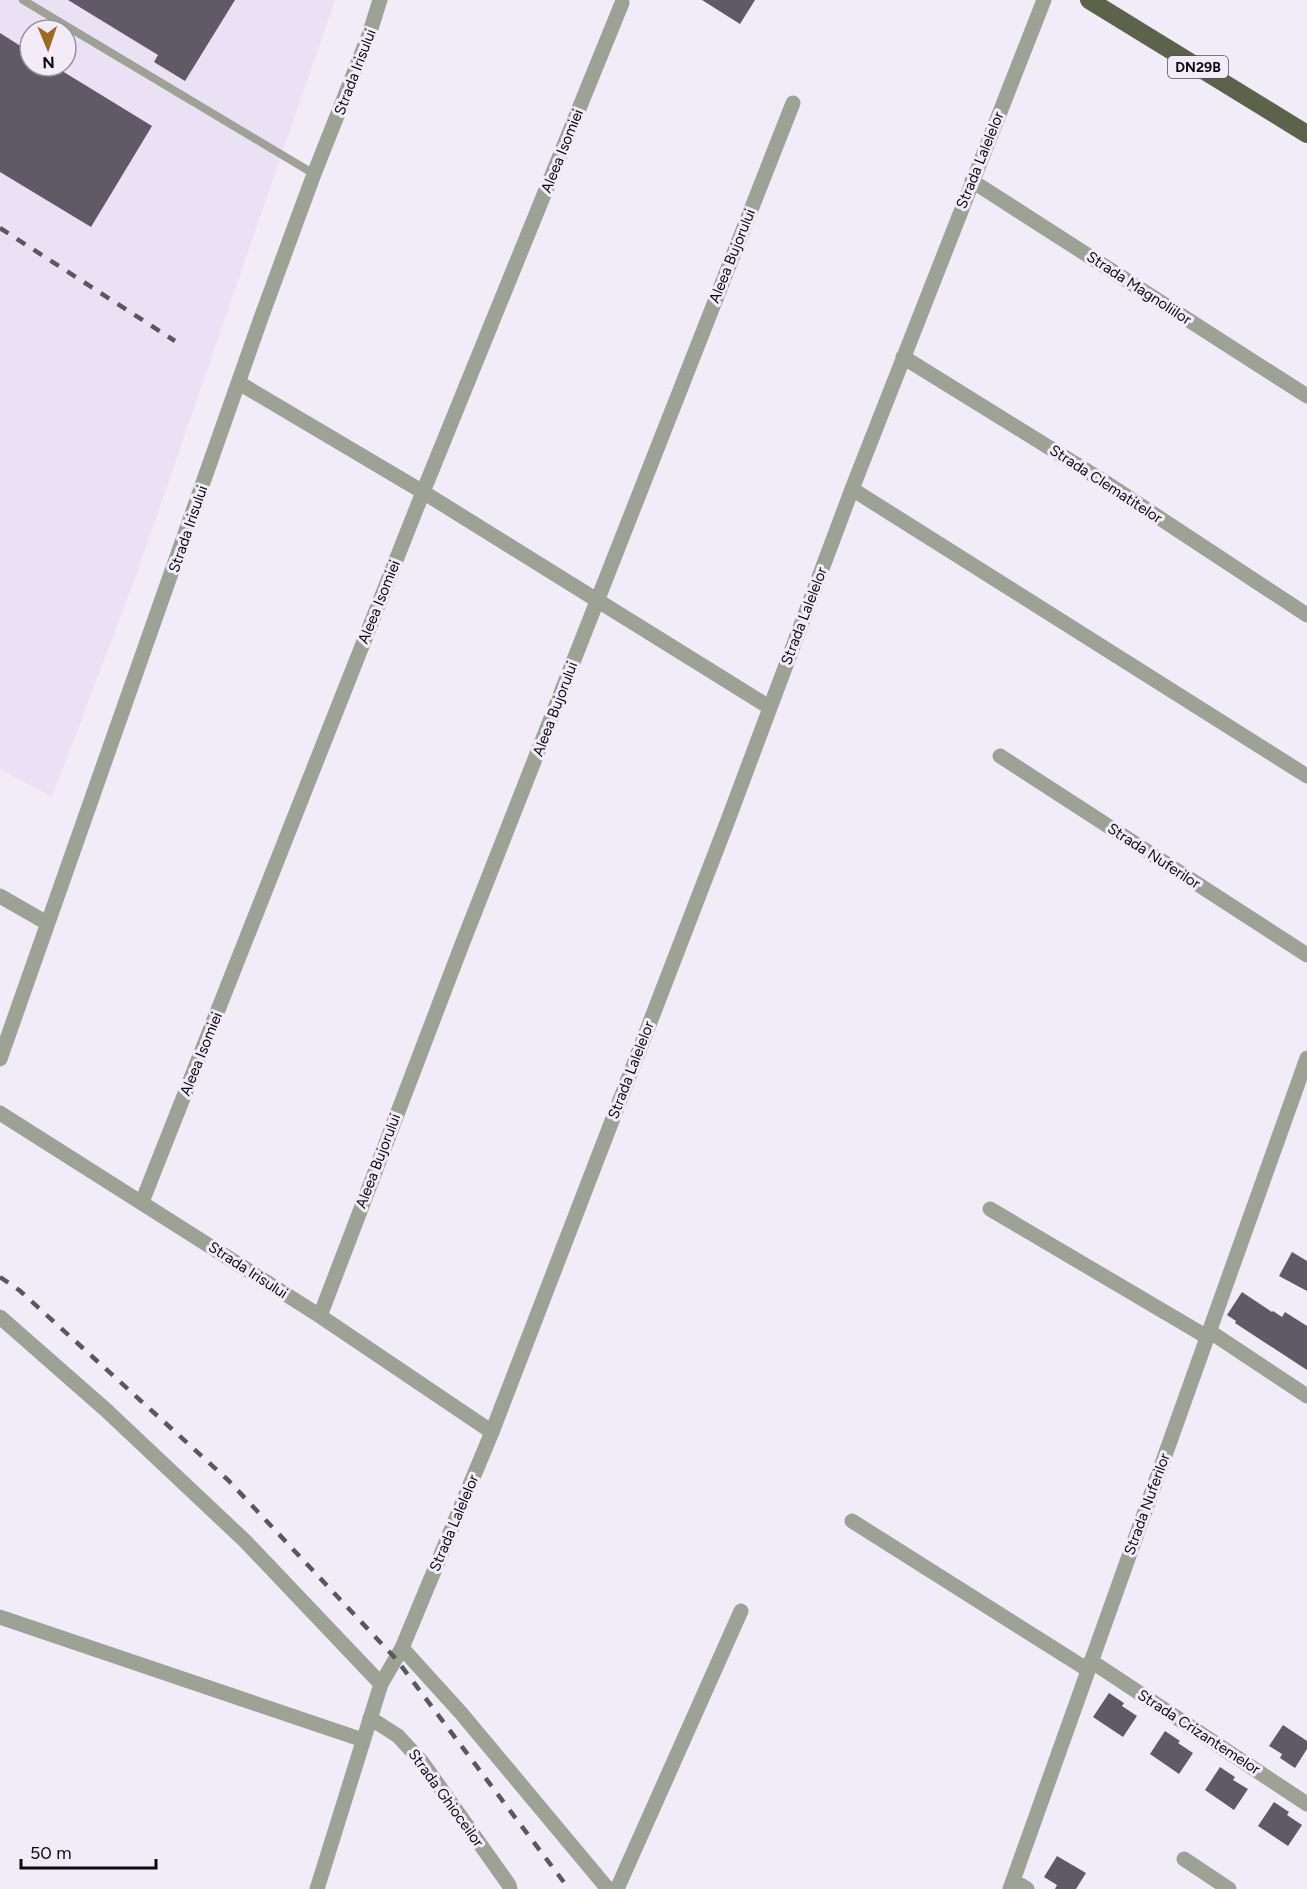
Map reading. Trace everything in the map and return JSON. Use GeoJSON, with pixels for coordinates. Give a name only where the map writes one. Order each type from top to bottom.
{"type":"FeatureCollection","features":[{"type":"Feature","properties":{"kind":"main road","name":"DN29B"},"geometry":{"type":"LineString","coordinates":[[1089,0],[1307,134]]}},
{"type":"Feature","properties":{"kind":"street","name":"Strada Irisului"},"geometry":{"type":"LineString","coordinates":[[0,1059],[239,383],[314,174],[369,35],[380,0]]}},
{"type":"Feature","properties":{"kind":"street","name":"Strada Lalelelor"},"geometry":{"type":"LineString","coordinates":[[381,1684],[402,1648],[492,1432],[728,820],[852,489],[1044,0]]}},
{"type":"Feature","properties":{"kind":"street","name":"Aleea Isomiei"},"geometry":{"type":"LineString","coordinates":[[142,1202],[423,492],[622,3]]}},
{"type":"Feature","properties":{"kind":"street","name":"Aleea Bujorului"},"geometry":{"type":"LineString","coordinates":[[320,1316],[384,1145],[793,103]]}},
{"type":"Feature","properties":{"kind":"street","name":"Strada Magnoliilor"},"geometry":{"type":"LineString","coordinates":[[972,181],[1307,396]]}},
{"type":"Feature","properties":{"kind":"street","name":"Strada Clematitelor"},"geometry":{"type":"LineString","coordinates":[[903,357],[1108,484],[1307,615]]}},
{"type":"Feature","properties":{"kind":"street"},"geometry":{"type":"LineString","coordinates":[[239,383],[423,492],[769,707]]}},
{"type":"Feature","properties":{"kind":"street"},"geometry":{"type":"LineString","coordinates":[[852,489],[1307,776]]}},
{"type":"Feature","properties":{"kind":"street","name":"Strada Nuferilor"},"geometry":{"type":"LineString","coordinates":[[1000,756],[1307,955]]}},
{"type":"Feature","properties":{"kind":"street"},"geometry":{"type":"LineString","coordinates":[[0,896],[47,923]]}},
{"type":"Feature","properties":{"kind":"street","name":"Strada Nuferilor"},"geometry":{"type":"LineString","coordinates":[[1012,1885],[1307,1058]]}},
{"type":"Feature","properties":{"kind":"street","name":"Strada Irisului"},"geometry":{"type":"LineString","coordinates":[[0,1113],[320,1316],[492,1432]]}},
{"type":"Feature","properties":{"kind":"street"},"geometry":{"type":"LineString","coordinates":[[990,1209],[1208,1334],[1307,1396]]}},
{"type":"Feature","properties":{"kind":"street"},"geometry":{"type":"LineString","coordinates":[[0,1317],[106,1410],[245,1541],[381,1684],[317,1889]]}},
{"type":"Feature","properties":{"kind":"street"},"geometry":{"type":"LineString","coordinates":[[852,1521],[1089,1665]]}},
{"type":"Feature","properties":{"kind":"street"},"geometry":{"type":"LineString","coordinates":[[617,1889],[741,1611]]}},
{"type":"Feature","properties":{"kind":"street"},"geometry":{"type":"LineString","coordinates":[[0,1617],[363,1740]]}},
{"type":"Feature","properties":{"kind":"street"},"geometry":{"type":"LineString","coordinates":[[402,1648],[462,1713],[608,1889]]}},
{"type":"Feature","properties":{"kind":"street","name":"Strada Crizantemelor"},"geometry":{"type":"LineString","coordinates":[[1089,1665],[1307,1804]]}},
{"type":"Feature","properties":{"kind":"street","name":"Strada Ghioceilor"},"geometry":{"type":"LineString","coordinates":[[370,1718],[398,1736],[422,1762],[510,1889]]}},
{"type":"Feature","properties":{"kind":"street"},"geometry":{"type":"LineString","coordinates":[[1184,1859],[1229,1889]]}},
{"type":"Feature","properties":{"kind":"street"},"geometry":{"type":"LineString","coordinates":[[1012,1885],[1027,1889]]}},
{"type":"Feature","properties":{"kind":"lane"},"geometry":{"type":"LineString","coordinates":[[23,0],[314,174]]}},
{"type":"Feature","properties":{"kind":"shaded area"},"geometry":{"type":"Polygon","coordinates":[[[0,0],[335,0],[137,573],[52,797],[0,769],[0,0]]]}},
{"type":"Feature","properties":{"kind":"building"},"geometry":{"type":"Polygon","coordinates":[[[68,0],[235,0],[185,81],[154,62],[158,55],[68,0]]]}},
{"type":"Feature","properties":{"kind":"building"},"geometry":{"type":"Polygon","coordinates":[[[702,0],[755,0],[740,24],[702,0]]]}},
{"type":"Feature","properties":{"kind":"building"},"geometry":{"type":"Polygon","coordinates":[[[0,33],[18,44],[18,78],[74,78],[152,126],[91,227],[0,172],[0,33]]]}},
{"type":"Feature","properties":{"kind":"building"},"geometry":{"type":"Polygon","coordinates":[[[1292,1252],[1307,1261],[1307,1291],[1279,1276],[1292,1252]]]}},
{"type":"Feature","properties":{"kind":"building"},"geometry":{"type":"Polygon","coordinates":[[[1242,1292],[1272,1312],[1282,1317],[1285,1312],[1307,1326],[1307,1370],[1235,1323],[1236,1321],[1227,1315],[1242,1292]]]}},
{"type":"Feature","properties":{"kind":"building"},"geometry":{"type":"Polygon","coordinates":[[[1109,1693],[1137,1716],[1123,1737],[1093,1717],[1109,1693]]]}},
{"type":"Feature","properties":{"kind":"building"},"geometry":{"type":"Polygon","coordinates":[[[1283,1725],[1307,1741],[1307,1749],[1295,1768],[1280,1758],[1282,1754],[1269,1746],[1283,1725]]]}},
{"type":"Feature","properties":{"kind":"building"},"geometry":{"type":"Polygon","coordinates":[[[1165,1731],[1193,1753],[1179,1774],[1150,1754],[1165,1731]]]}},
{"type":"Feature","properties":{"kind":"building"},"geometry":{"type":"Polygon","coordinates":[[[1220,1767],[1235,1777],[1233,1780],[1248,1789],[1234,1810],[1205,1790],[1220,1767]]]}},
{"type":"Feature","properties":{"kind":"building"},"geometry":{"type":"Polygon","coordinates":[[[1274,1802],[1302,1825],[1288,1846],[1258,1826],[1274,1802]]]}},
{"type":"Feature","properties":{"kind":"building"},"geometry":{"type":"Polygon","coordinates":[[[1057,1856],[1086,1873],[1076,1889],[1055,1889],[1057,1885],[1044,1877],[1057,1856]]]}},
{"type":"Feature","properties":{"kind":"railway"},"geometry":{"type":"LineString","coordinates":[[0,228],[175,341]]}},
{"type":"Feature","properties":{"kind":"railway"},"geometry":{"type":"LineString","coordinates":[[0,1277],[19,1290],[228,1480],[396,1659],[569,1889]]}}]}
